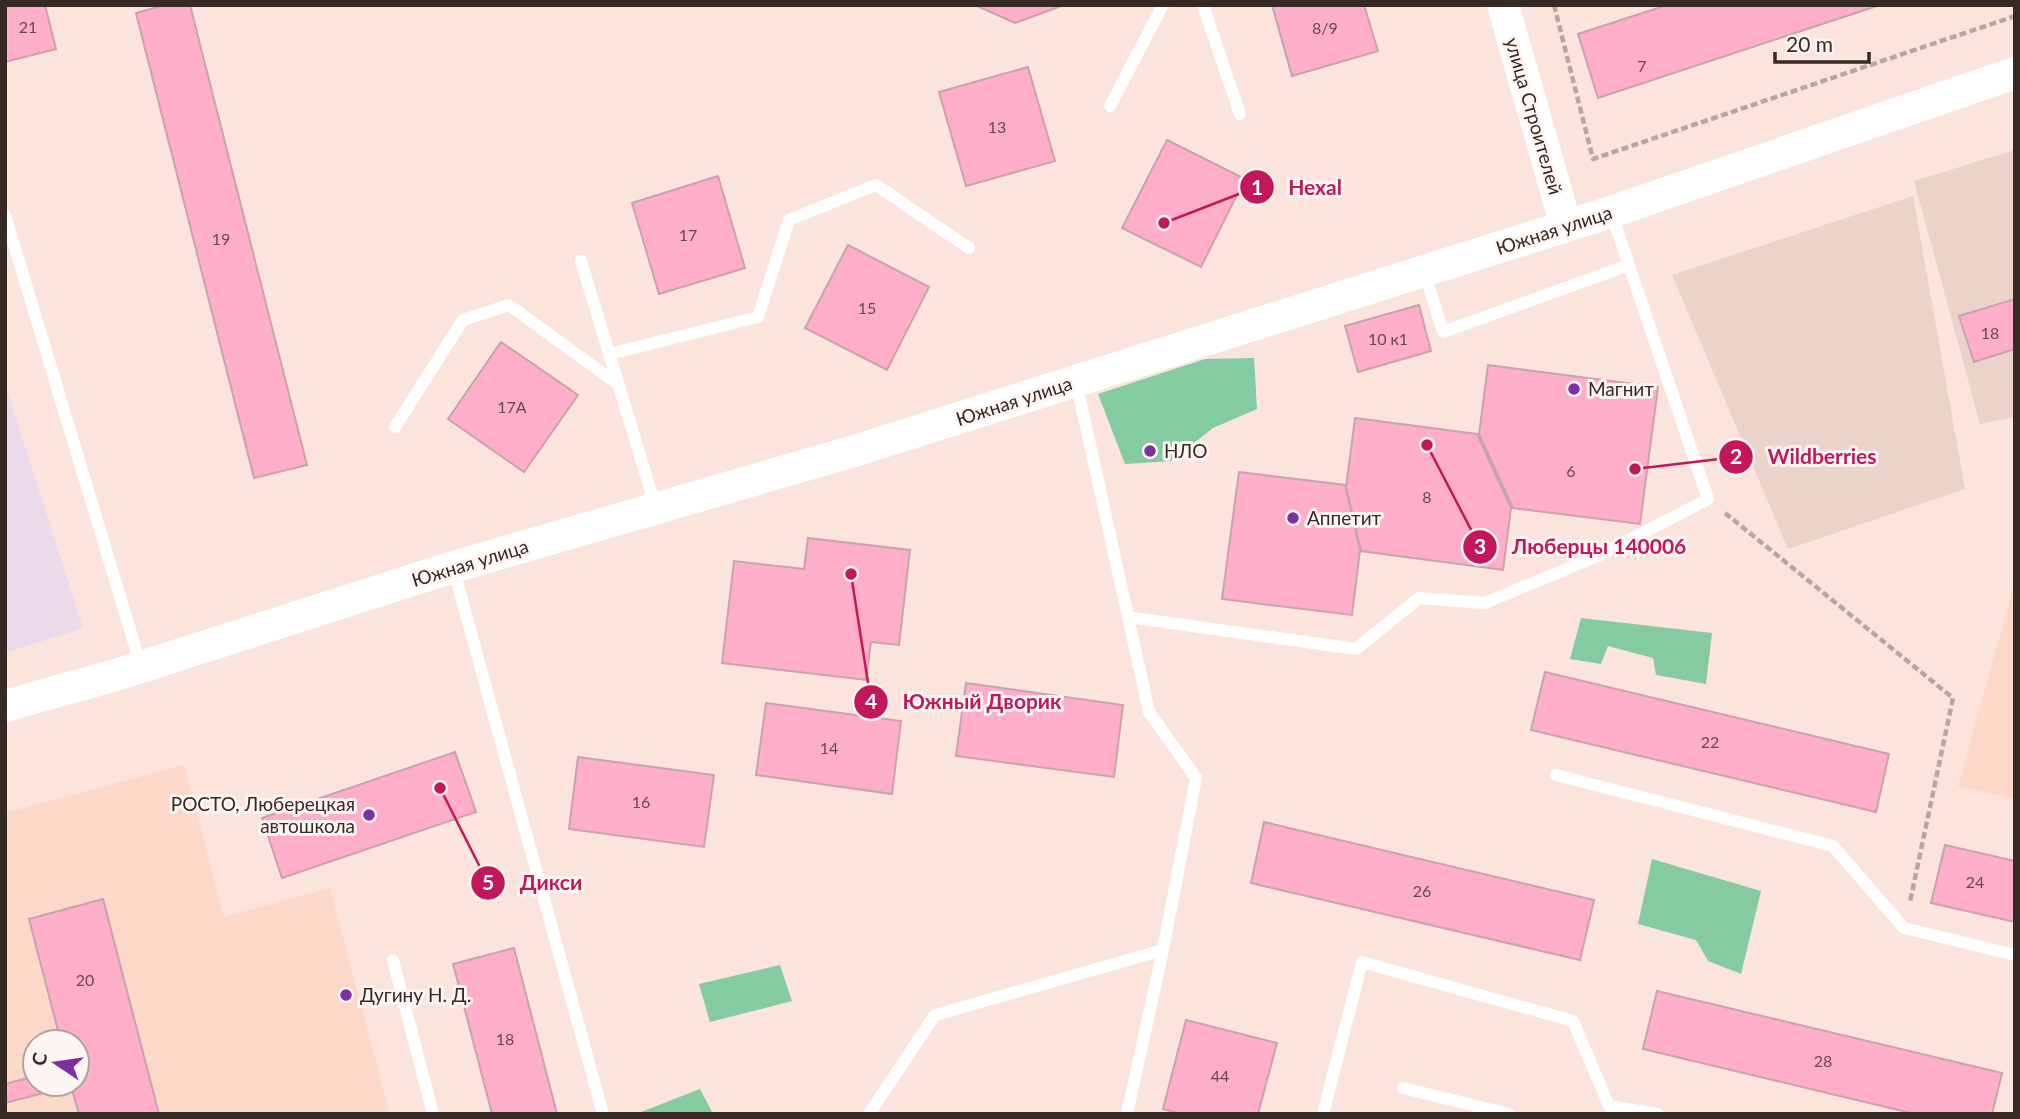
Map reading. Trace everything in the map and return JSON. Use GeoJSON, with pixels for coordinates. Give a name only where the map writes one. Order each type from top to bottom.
{"type":"FeatureCollection","features":[{"type":"Feature","properties":{"kind":"street","name":"улица Строителей"},"geometry":{"type":"LineString","coordinates":[[1503,5],[1566,226]]}},
{"type":"Feature","properties":{"kind":"street","name":"Южная улица"},"geometry":{"type":"LineString","coordinates":[[5,706],[141,667],[453,567],[851,452],[1611,212],[2015,73]]}},
{"type":"Feature","properties":{"kind":"lane"},"geometry":{"type":"LineString","coordinates":[[1110,106],[1163,5]]}},
{"type":"Feature","properties":{"kind":"lane"},"geometry":{"type":"LineString","coordinates":[[1203,5],[1240,114]]}},
{"type":"Feature","properties":{"kind":"lane"},"geometry":{"type":"LineString","coordinates":[[609,354],[758,317],[789,220],[876,185],[970,248]]}},
{"type":"Feature","properties":{"kind":"lane"},"geometry":{"type":"LineString","coordinates":[[1128,617],[1356,649],[1419,598],[1485,603],[1602,554],[1708,499],[1611,212]]}},
{"type":"Feature","properties":{"kind":"lane"},"geometry":{"type":"LineString","coordinates":[[5,215],[141,667]]}},
{"type":"Feature","properties":{"kind":"lane"},"geometry":{"type":"LineString","coordinates":[[581,261],[657,508]]}},
{"type":"Feature","properties":{"kind":"lane"},"geometry":{"type":"LineString","coordinates":[[1424,271],[1443,332],[1629,265]]}},
{"type":"Feature","properties":{"kind":"lane"},"geometry":{"type":"LineString","coordinates":[[396,427],[463,320],[509,305],[619,385]]}},
{"type":"Feature","properties":{"kind":"lane"},"geometry":{"type":"LineString","coordinates":[[1076,381],[1149,712],[1196,778],[1163,950],[1127,1114]]}},
{"type":"Feature","properties":{"kind":"lane"},"geometry":{"type":"LineString","coordinates":[[453,567],[603,1114]]}},
{"type":"Feature","properties":{"kind":"lane"},"geometry":{"type":"LineString","coordinates":[[1556,775],[1833,846],[1904,928],[2015,955]]}},
{"type":"Feature","properties":{"kind":"lane"},"geometry":{"type":"LineString","coordinates":[[869,1114],[935,1015],[1163,950]]}},
{"type":"Feature","properties":{"kind":"lane"},"geometry":{"type":"LineString","coordinates":[[393,960],[433,1114]]}},
{"type":"Feature","properties":{"kind":"lane"},"geometry":{"type":"LineString","coordinates":[[1324,1114],[1362,962],[1573,1021],[1609,1106],[1658,1114]]}},
{"type":"Feature","properties":{"kind":"lane"},"geometry":{"type":"LineString","coordinates":[[1403,1088],[1509,1114]]}},
{"type":"Feature","properties":{"kind":"path"},"geometry":{"type":"LineString","coordinates":[[1554,5],[1593,159],[2015,16]]}},
{"type":"Feature","properties":{"kind":"path"},"geometry":{"type":"LineString","coordinates":[[1708,499],[1953,698],[1904,928]]}},
{"type":"Feature","properties":{"kind":"shaded area"},"geometry":{"type":"Polygon","coordinates":[[[2015,150],[2015,417],[1980,424],[1914,181],[2015,150]]]}},
{"type":"Feature","properties":{"kind":"shaded area"},"geometry":{"type":"Polygon","coordinates":[[[1913,196],[1965,489],[1788,549],[1672,275],[1913,196]]]}},
{"type":"Feature","properties":{"kind":"shaded area"},"geometry":{"type":"Polygon","coordinates":[[[5,384],[83,628],[5,653],[5,384]]]}},
{"type":"Feature","properties":{"kind":"shaded area"},"geometry":{"type":"Polygon","coordinates":[[[2015,581],[2015,799],[1958,786],[2015,581]]]}},
{"type":"Feature","properties":{"kind":"shaded area"},"geometry":{"type":"Polygon","coordinates":[[[184,765],[224,917],[330,888],[390,1114],[5,1114],[5,813],[184,765]]]}},
{"type":"Feature","properties":{"kind":"green space"},"geometry":{"type":"Polygon","coordinates":[[[1254,358],[1257,409],[1213,428],[1171,461],[1125,464],[1098,394],[1205,359],[1254,358]]]}},
{"type":"Feature","properties":{"kind":"green space"},"geometry":{"type":"Polygon","coordinates":[[[1581,618],[1712,633],[1706,684],[1656,675],[1653,658],[1608,646],[1601,664],[1570,659],[1581,618]]]}},
{"type":"Feature","properties":{"kind":"green space"},"geometry":{"type":"Polygon","coordinates":[[[1652,859],[1761,891],[1741,974],[1708,961],[1696,940],[1638,924],[1652,859]]]}},
{"type":"Feature","properties":{"kind":"green space"},"geometry":{"type":"Polygon","coordinates":[[[780,965],[792,1001],[710,1022],[699,984],[780,965]]]}},
{"type":"Feature","properties":{"kind":"green space"},"geometry":{"type":"Polygon","coordinates":[[[700,1089],[713,1114],[636,1114],[700,1089]]]}},
{"type":"Feature","properties":{"kind":"building"},"geometry":{"type":"Polygon","coordinates":[[[5,5],[45,5],[56,49],[5,62],[5,5]]]}},
{"type":"Feature","properties":{"kind":"building"},"geometry":{"type":"Polygon","coordinates":[[[165,5],[190,5],[307,465],[254,478],[136,13],[165,5]]]}},
{"type":"Feature","properties":{"kind":"building"},"geometry":{"type":"Polygon","coordinates":[[[975,5],[1064,5],[1015,23],[975,5]]]}},
{"type":"Feature","properties":{"kind":"building"},"geometry":{"type":"Polygon","coordinates":[[[1272,5],[1364,5],[1378,51],[1292,76],[1272,5]]]}},
{"type":"Feature","properties":{"kind":"building"},"geometry":{"type":"Polygon","coordinates":[[[1667,5],[1880,5],[1598,98],[1578,34],[1667,5]]]}},
{"type":"Feature","properties":{"kind":"building"},"geometry":{"type":"Polygon","coordinates":[[[1028,67],[1055,161],[966,186],[939,92],[1028,67]]]}},
{"type":"Feature","properties":{"kind":"building"},"geometry":{"type":"Polygon","coordinates":[[[1167,140],[1245,179],[1201,267],[1122,228],[1167,140]]]}},
{"type":"Feature","properties":{"kind":"building"},"geometry":{"type":"Polygon","coordinates":[[[718,176],[745,268],[659,294],[632,203],[718,176]]]}},
{"type":"Feature","properties":{"kind":"building"},"geometry":{"type":"Polygon","coordinates":[[[848,245],[929,287],[887,370],[805,328],[848,245]]]}},
{"type":"Feature","properties":{"kind":"building"},"geometry":{"type":"Polygon","coordinates":[[[2015,299],[2015,349],[1974,362],[1959,316],[2015,299]]]}},
{"type":"Feature","properties":{"kind":"building"},"geometry":{"type":"Polygon","coordinates":[[[1419,305],[1431,351],[1358,372],[1345,326],[1419,305]]]}},
{"type":"Feature","properties":{"kind":"building"},"geometry":{"type":"Polygon","coordinates":[[[501,342],[578,395],[524,472],[448,419],[501,342]]]}},
{"type":"Feature","properties":{"kind":"building"},"geometry":{"type":"Polygon","coordinates":[[[1488,365],[1658,387],[1640,524],[1513,508],[1479,434],[1488,365]]]}},
{"type":"Feature","properties":{"kind":"building"},"geometry":{"type":"Polygon","coordinates":[[[1355,418],[1477,434],[1511,508],[1503,570],[1361,551],[1346,487],[1355,418]]]}},
{"type":"Feature","properties":{"kind":"building","name":"Аппетит"},"geometry":{"type":"Polygon","coordinates":[[[1239,472],[1345,485],[1360,550],[1352,615],[1222,599],[1239,472]]]}},
{"type":"Feature","properties":{"kind":"building"},"geometry":{"type":"Polygon","coordinates":[[[808,538],[910,550],[899,645],[871,642],[866,680],[722,663],[734,561],[804,569],[808,538]]]}},
{"type":"Feature","properties":{"kind":"building"},"geometry":{"type":"Polygon","coordinates":[[[1545,672],[1889,754],[1876,812],[1531,730],[1545,672]]]}},
{"type":"Feature","properties":{"kind":"building"},"geometry":{"type":"Polygon","coordinates":[[[966,683],[1123,705],[1114,777],[956,756],[966,683]]]}},
{"type":"Feature","properties":{"kind":"building"},"geometry":{"type":"Polygon","coordinates":[[[766,703],[901,721],[892,794],[756,775],[766,703]]]}},
{"type":"Feature","properties":{"kind":"building","name":"РОСТО, Люберецкая автошкола"},"geometry":{"type":"Polygon","coordinates":[[[455,752],[476,812],[282,878],[262,818],[455,752]]]}},
{"type":"Feature","properties":{"kind":"building"},"geometry":{"type":"Polygon","coordinates":[[[578,757],[714,775],[704,847],[569,829],[578,757]]]}},
{"type":"Feature","properties":{"kind":"building"},"geometry":{"type":"Polygon","coordinates":[[[1264,822],[1594,900],[1580,960],[1251,883],[1264,822]]]}},
{"type":"Feature","properties":{"kind":"building"},"geometry":{"type":"Polygon","coordinates":[[[1945,845],[2015,861],[2015,922],[1931,903],[1945,845]]]}},
{"type":"Feature","properties":{"kind":"building"},"geometry":{"type":"Polygon","coordinates":[[[103,899],[159,1114],[79,1114],[74,1098],[91,1098],[91,1028],[57,1028],[29,919],[103,899]]]}},
{"type":"Feature","properties":{"kind":"building"},"geometry":{"type":"Polygon","coordinates":[[[514,948],[557,1114],[492,1114],[453,964],[514,948]]]}},
{"type":"Feature","properties":{"kind":"building"},"geometry":{"type":"Polygon","coordinates":[[[1657,991],[2002,1073],[1992,1114],[1915,1114],[1643,1049],[1657,991]]]}},
{"type":"Feature","properties":{"kind":"building"},"geometry":{"type":"Polygon","coordinates":[[[1186,1020],[1277,1043],[1258,1114],[1181,1114],[1163,1109],[1186,1020]]]}},
{"type":"Feature","properties":{"kind":"building"},"geometry":{"type":"Polygon","coordinates":[[[21,1080],[21,1098],[24,1098],[5,1103],[5,1084],[21,1080]]]}},
{"type":"Feature","properties":{"kind":"place","name":"Hexal"},"geometry":{"type":"Point","coordinates":[1164,223]}},
{"type":"Feature","properties":{"kind":"place","name":"Магнит"},"geometry":{"type":"Point","coordinates":[1574,389]}},
{"type":"Feature","properties":{"kind":"place","name":"Люберцы 140006"},"geometry":{"type":"Point","coordinates":[1427,445]}},
{"type":"Feature","properties":{"kind":"place","name":"НЛО"},"geometry":{"type":"Point","coordinates":[1150,451]}},
{"type":"Feature","properties":{"kind":"place","name":"Wildberries"},"geometry":{"type":"Point","coordinates":[1635,469]}},
{"type":"Feature","properties":{"kind":"place","name":"Аппетит"},"geometry":{"type":"Point","coordinates":[1293,518]}},
{"type":"Feature","properties":{"kind":"place","name":"Южный Дворик"},"geometry":{"type":"Point","coordinates":[851,574]}},
{"type":"Feature","properties":{"kind":"place","name":"Дикси"},"geometry":{"type":"Point","coordinates":[440,788]}},
{"type":"Feature","properties":{"kind":"place","name":"РОСТО, Люберецкая автошкола"},"geometry":{"type":"Point","coordinates":[369,815]}},
{"type":"Feature","properties":{"kind":"place","name":"Дугину Н. Д."},"geometry":{"type":"Point","coordinates":[346,995]}}]}
